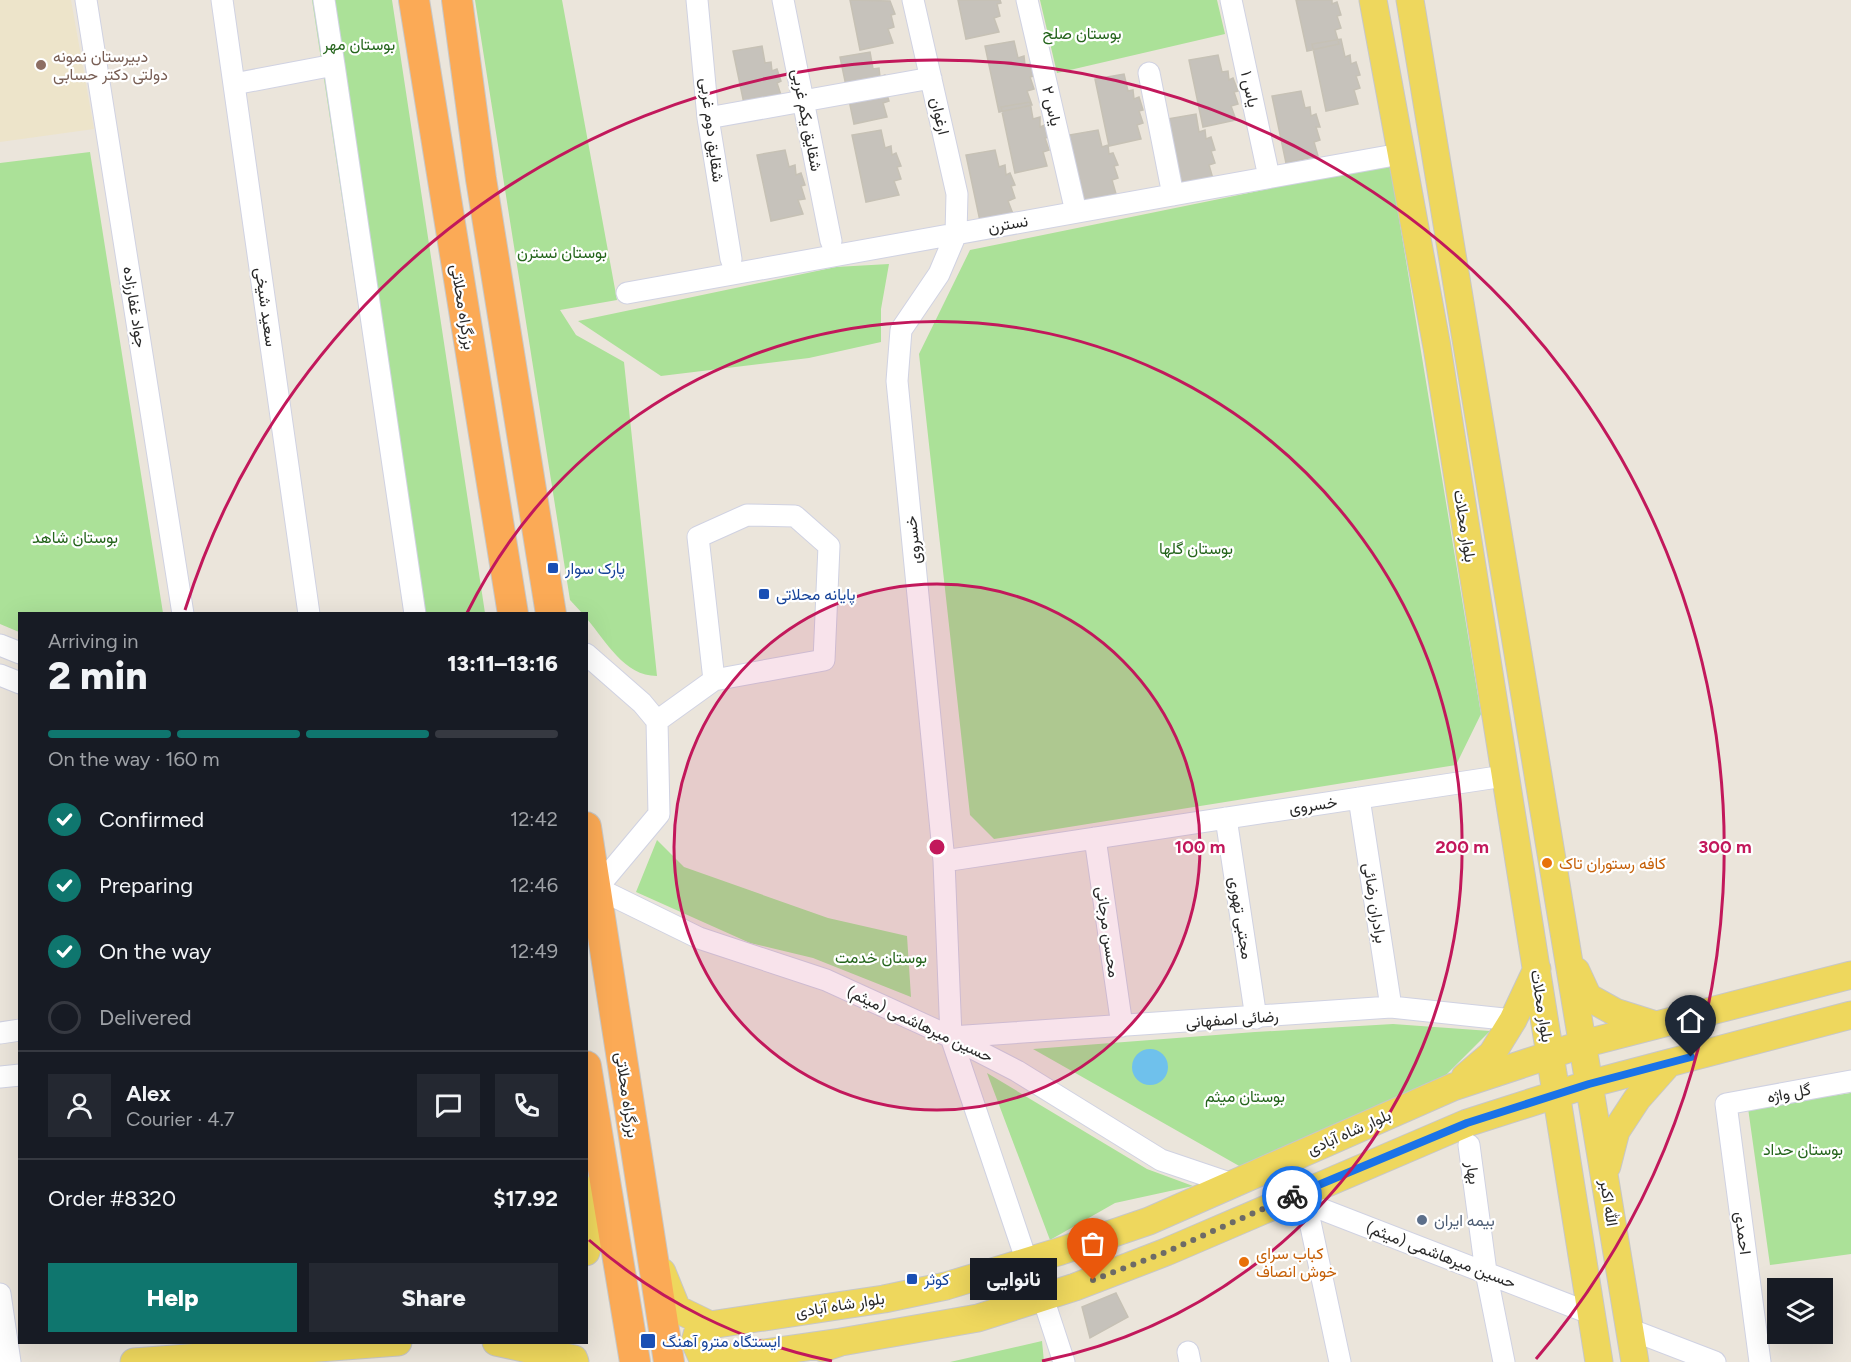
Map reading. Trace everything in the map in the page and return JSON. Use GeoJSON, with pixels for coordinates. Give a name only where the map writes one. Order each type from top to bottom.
{"type":"FeatureCollection","features":[{"type":"Feature","properties":{"kind":"highway","name":"بزرگراه محلاتی"},"geometry":{"type":"LineString","coordinates":[[414,0],[513,612]]}},
{"type":"Feature","properties":{"kind":"highway"},"geometry":{"type":"LineString","coordinates":[[457,0],[481,179],[551,612]]}},
{"type":"Feature","properties":{"kind":"highway"},"geometry":{"type":"LineString","coordinates":[[444,184],[460,199],[471,198],[481,179]]}},
{"type":"Feature","properties":{"kind":"highway"},"geometry":{"type":"LineString","coordinates":[[464,308],[477,287],[488,287],[501,306]]}},
{"type":"Feature","properties":{"kind":"highway","name":"بزرگراه محلاتی"},"geometry":{"type":"LineString","coordinates":[[588,838],[669,1362]]}},
{"type":"Feature","properties":{"kind":"highway"},"geometry":{"type":"LineString","coordinates":[[588,1078],[635,1362]]}},
{"type":"Feature","properties":{"kind":"main road","name":"بلوار محلات"},"geometry":{"type":"LineString","coordinates":[[1373,0],[1437,347],[1550,1054]]}},
{"type":"Feature","properties":{"kind":"main road","name":"بلوار محلات"},"geometry":{"type":"LineString","coordinates":[[1410,0],[1583,1044]]}},
{"type":"Feature","properties":{"kind":"main road"},"geometry":{"type":"LineString","coordinates":[[1569,956],[1588,997],[1615,1012],[1657,1025]]}},
{"type":"Feature","properties":{"kind":"main road"},"geometry":{"type":"LineString","coordinates":[[1453,1087],[1492,1054],[1513,1020],[1537,969]]}},
{"type":"Feature","properties":{"kind":"main road","name":"بلوار شاه آبادی"},"geometry":{"type":"LineString","coordinates":[[710,1325],[946,1286],[1027,1262],[1149,1221],[1453,1087],[1583,1044],[1851,975]]}},
{"type":"Feature","properties":{"kind":"main road"},"geometry":{"type":"LineString","coordinates":[[710,1325],[698,1331],[695,1342],[701,1355],[715,1360],[841,1342],[978,1318],[1043,1298],[1298,1200],[1467,1123],[1589,1084],[1851,1015]]}},
{"type":"Feature","properties":{"kind":"main road","name":"الله اکبر"},"geometry":{"type":"LineString","coordinates":[[1583,1044],[1635,1362]]}},
{"type":"Feature","properties":{"kind":"main road"},"geometry":{"type":"LineString","coordinates":[[1550,1054],[1599,1362]]}},
{"type":"Feature","properties":{"kind":"main road"},"geometry":{"type":"LineString","coordinates":[[1604,1176],[1616,1131],[1637,1099],[1668,1064]]}},
{"type":"Feature","properties":{"kind":"main road"},"geometry":{"type":"LineString","coordinates":[[588,1245],[594,1225],[603,1169]]}},
{"type":"Feature","properties":{"kind":"main road"},"geometry":{"type":"LineString","coordinates":[[649,1241],[677,1309],[710,1325]]}},
{"type":"Feature","properties":{"kind":"main road"},"geometry":{"type":"LineString","coordinates":[[1592,1314],[1629,1329]]}},
{"type":"Feature","properties":{"kind":"main road"},"geometry":{"type":"LineString","coordinates":[[792,1362],[841,1342]]}},
{"type":"Feature","properties":{"kind":"main road"},"geometry":{"type":"LineString","coordinates":[[134,1362],[372,1344]]}},
{"type":"Feature","properties":{"kind":"main road"},"geometry":{"type":"LineString","coordinates":[[506,1344],[553,1353],[574,1359],[575,1362]]}},
{"type":"Feature","properties":{"kind":"street","name":"جواد غفارزاده"},"geometry":{"type":"LineString","coordinates":[[86,0],[183,612]]}},
{"type":"Feature","properties":{"kind":"street","name":"سعید شیخی"},"geometry":{"type":"LineString","coordinates":[[222,0],[309,612]]}},
{"type":"Feature","properties":{"kind":"street"},"geometry":{"type":"LineString","coordinates":[[324,0],[415,612]]}},
{"type":"Feature","properties":{"kind":"street","name":"شقایق دوم غربی"},"geometry":{"type":"LineString","coordinates":[[698,0],[708,118],[731,259]]}},
{"type":"Feature","properties":{"kind":"street","name":"شقایق یکم غربی"},"geometry":{"type":"LineString","coordinates":[[783,0],[831,241]]}},
{"type":"Feature","properties":{"kind":"street","name":"ارغوان"},"geometry":{"type":"LineString","coordinates":[[913,0],[957,194],[956,234]]}},
{"type":"Feature","properties":{"kind":"street","name":"یاس ۲"},"geometry":{"type":"LineString","coordinates":[[1027,0],[1076,212]]}},
{"type":"Feature","properties":{"kind":"street","name":"یاس ۱"},"geometry":{"type":"LineString","coordinates":[[1231,0],[1269,177]]}},
{"type":"Feature","properties":{"kind":"street"},"geometry":{"type":"LineString","coordinates":[[234,84],[334,64]]}},
{"type":"Feature","properties":{"kind":"street"},"geometry":{"type":"LineString","coordinates":[[1149,73],[1173,195]]}},
{"type":"Feature","properties":{"kind":"street"},"geometry":{"type":"LineString","coordinates":[[708,118],[931,78]]}},
{"type":"Feature","properties":{"kind":"street","name":"نسترن"},"geometry":{"type":"LineString","coordinates":[[627,293],[1389,156]]}},
{"type":"Feature","properties":{"kind":"street","name":"خسروی"},"geometry":{"type":"LineString","coordinates":[[956,234],[939,274],[901,330],[897,381],[944,861],[951,1037],[1027,1262]]}},
{"type":"Feature","properties":{"kind":"street"},"geometry":{"type":"LineString","coordinates":[[657,721],[714,680],[824,660],[829,546],[795,516],[747,515],[698,537],[714,680]]}},
{"type":"Feature","properties":{"kind":"street"},"geometry":{"type":"LineString","coordinates":[[0,645],[18,652]]}},
{"type":"Feature","properties":{"kind":"street"},"geometry":{"type":"LineString","coordinates":[[588,656],[642,703],[657,721],[659,814],[597,888]]}},
{"type":"Feature","properties":{"kind":"street"},"geometry":{"type":"LineString","coordinates":[[0,675],[18,682]]}},
{"type":"Feature","properties":{"kind":"street","name":"خسروی"},"geometry":{"type":"LineString","coordinates":[[944,861],[1504,776]]}},
{"type":"Feature","properties":{"kind":"street","name":"برادران رضائی"},"geometry":{"type":"LineString","coordinates":[[1359,798],[1391,1007]]}},
{"type":"Feature","properties":{"kind":"street","name":"مجتبی تهوری"},"geometry":{"type":"LineString","coordinates":[[1226,818],[1256,1018]]}},
{"type":"Feature","properties":{"kind":"street","name":"محسن مرجانی"},"geometry":{"type":"LineString","coordinates":[[1095,838],[1122,1026]]}},
{"type":"Feature","properties":{"kind":"street","name":"حسین میرهاشمی (میثم)"},"geometry":{"type":"LineString","coordinates":[[597,888],[699,938],[826,980],[951,1037],[1017,1071],[1161,1160],[1232,1184]]}},
{"type":"Feature","properties":{"kind":"street","name":"رضائی اصفهانی"},"geometry":{"type":"LineString","coordinates":[[951,1037],[1391,1007],[1513,1020]]}},
{"type":"Feature","properties":{"kind":"street"},"geometry":{"type":"LineString","coordinates":[[0,1033],[18,1030]]}},
{"type":"Feature","properties":{"kind":"street"},"geometry":{"type":"LineString","coordinates":[[0,1077],[18,1075]]}},
{"type":"Feature","properties":{"kind":"street","name":"گل واژه"},"geometry":{"type":"LineString","coordinates":[[1726,1104],[1851,1081]]}},
{"type":"Feature","properties":{"kind":"street","name":"احمدی"},"geometry":{"type":"LineString","coordinates":[[1726,1104],[1760,1362]]}},
{"type":"Feature","properties":{"kind":"street","name":"بهار"},"geometry":{"type":"LineString","coordinates":[[1469,1145],[1486,1272],[1504,1362]]}},
{"type":"Feature","properties":{"kind":"street"},"geometry":{"type":"LineString","coordinates":[[1298,1200],[1340,1362]]}},
{"type":"Feature","properties":{"kind":"street","name":"حسین میرهاشمی (میثم)"},"geometry":{"type":"LineString","coordinates":[[1298,1200],[1592,1314]]}},
{"type":"Feature","properties":{"kind":"street"},"geometry":{"type":"LineString","coordinates":[[0,1294],[10,1362]]}},
{"type":"Feature","properties":{"kind":"street"},"geometry":{"type":"LineString","coordinates":[[1043,1298],[1064,1362]]}},
{"type":"Feature","properties":{"kind":"street"},"geometry":{"type":"LineString","coordinates":[[1629,1329],[1715,1362]]}},
{"type":"Feature","properties":{"kind":"shaded area","name":"دبیرستان نمونه دولتی دکتر حسابی"},"geometry":{"type":"Polygon","coordinates":[[[0,0],[71,0],[94,129],[0,142],[0,0]]]}},
{"type":"Feature","properties":{"kind":"green space","name":"بوستان مهر"},"geometry":{"type":"Polygon","coordinates":[[[312,0],[392,0],[485,612],[405,612],[312,0]]]}},
{"type":"Feature","properties":{"kind":"green space","name":"بوستان نسترن"},"geometry":{"type":"Polygon","coordinates":[[[475,0],[562,0],[617,300],[560,310],[576,335],[624,362],[657,676],[645,674],[625,664],[588,620],[588,612],[581,612],[570,600],[475,0]]]}},
{"type":"Feature","properties":{"kind":"green space","name":"بوستان صلح"},"geometry":{"type":"Polygon","coordinates":[[[1040,0],[1217,0],[1225,34],[1057,73],[1040,0]]]}},
{"type":"Feature","properties":{"kind":"green space","name":"بوستان شاهد"},"geometry":{"type":"Polygon","coordinates":[[[90,152],[163,612],[18,612],[18,632],[0,624],[0,163],[90,152]]]}},
{"type":"Feature","properties":{"kind":"green space","name":"بوستان گلها"},"geometry":{"type":"Polygon","coordinates":[[[1390,164],[1481,714],[1456,765],[994,839],[970,815],[919,354],[970,250],[1390,164]]]}},
{"type":"Feature","properties":{"kind":"green space"},"geometry":{"type":"Polygon","coordinates":[[[889,264],[881,309],[881,342],[809,358],[661,376],[578,321],[836,267],[889,264]]]}},
{"type":"Feature","properties":{"kind":"green space","name":"بوستان خدمت"},"geometry":{"type":"Polygon","coordinates":[[[657,840],[684,867],[828,918],[907,936],[911,997],[813,958],[750,943],[636,892],[657,840]]]}},
{"type":"Feature","properties":{"kind":"green space","name":"بوستان میثم"},"geometry":{"type":"Polygon","coordinates":[[[1393,1024],[1490,1031],[1442,1079],[1241,1167],[1033,1049],[1255,1032],[1393,1024]]]}},
{"type":"Feature","properties":{"kind":"green space"},"geometry":{"type":"Polygon","coordinates":[[[987,1073],[1147,1169],[1193,1186],[1115,1203],[1050,1240],[987,1073]]]}},
{"type":"Feature","properties":{"kind":"green space","name":"بوستان حداد"},"geometry":{"type":"Polygon","coordinates":[[[1851,1093],[1851,1254],[1770,1265],[1748,1108],[1851,1093]]]}},
{"type":"Feature","properties":{"kind":"green space"},"geometry":{"type":"Polygon","coordinates":[[[1042,1341],[1044,1362],[950,1362],[1042,1341]]]}},
{"type":"Feature","properties":{"kind":"water"},"geometry":{"type":"Polygon","coordinates":[[[1150,1049],[1162,1055],[1168,1067],[1162,1079],[1150,1085],[1138,1079],[1132,1067],[1138,1055],[1150,1049]]]}},
{"type":"Feature","properties":{"kind":"building"},"geometry":{"type":"Polygon","coordinates":[[[850,0],[890,1],[895,14],[891,15],[894,27],[888,29],[893,43],[860,50],[850,0]]]}},
{"type":"Feature","properties":{"kind":"building"},"geometry":{"type":"Polygon","coordinates":[[[958,0],[1000,0],[1001,3],[997,4],[1000,16],[994,18],[999,32],[966,39],[958,0]]]}},
{"type":"Feature","properties":{"kind":"building"},"geometry":{"type":"Polygon","coordinates":[[[1296,0],[1332,0],[1332,4],[1337,2],[1341,15],[1337,16],[1341,28],[1335,30],[1339,44],[1307,51],[1296,0]]]}},
{"type":"Feature","properties":{"kind":"building"},"geometry":{"type":"Polygon","coordinates":[[[1341,39],[1345,57],[1350,55],[1351,64],[1356,62],[1360,75],[1356,76],[1360,88],[1354,90],[1358,104],[1326,111],[1312,44],[1341,39]]]}},
{"type":"Feature","properties":{"kind":"building"},"geometry":{"type":"Polygon","coordinates":[[[1014,41],[1018,58],[1024,56],[1025,65],[1030,64],[1034,76],[1030,77],[1034,89],[1027,91],[1032,105],[999,112],[985,46],[1014,41]]]}},
{"type":"Feature","properties":{"kind":"building"},"geometry":{"type":"Polygon","coordinates":[[[762,46],[765,63],[771,62],[772,71],[777,69],[781,81],[777,83],[781,95],[747,118],[733,51],[762,46]]]}},
{"type":"Feature","properties":{"kind":"building"},"geometry":{"type":"Polygon","coordinates":[[[870,52],[873,69],[879,68],[880,77],[885,75],[889,88],[885,89],[889,101],[883,103],[887,117],[854,124],[840,57],[870,52]]]}},
{"type":"Feature","properties":{"kind":"building"},"geometry":{"type":"Polygon","coordinates":[[[1218,55],[1222,72],[1228,71],[1229,80],[1233,78],[1238,91],[1234,92],[1238,104],[1231,106],[1236,120],[1203,127],[1189,60],[1218,55]]]}},
{"type":"Feature","properties":{"kind":"building"},"geometry":{"type":"Polygon","coordinates":[[[1124,74],[1128,91],[1133,90],[1134,99],[1139,97],[1143,110],[1139,111],[1143,123],[1137,125],[1141,139],[1109,146],[1095,79],[1124,74]]]}},
{"type":"Feature","properties":{"kind":"building"},"geometry":{"type":"Polygon","coordinates":[[[1301,91],[1305,108],[1310,107],[1311,116],[1316,114],[1320,127],[1316,127],[1320,140],[1314,142],[1318,156],[1286,163],[1272,96],[1301,91]]]}},
{"type":"Feature","properties":{"kind":"building"},"geometry":{"type":"Polygon","coordinates":[[[1030,102],[1033,119],[1040,117],[1040,127],[1045,125],[1050,137],[1045,138],[1049,150],[1043,152],[1047,166],[1015,173],[1001,107],[1030,102]]]}},
{"type":"Feature","properties":{"kind":"building"},"geometry":{"type":"Polygon","coordinates":[[[1196,114],[1199,132],[1205,130],[1206,139],[1211,137],[1215,150],[1211,151],[1215,163],[1209,165],[1213,179],[1181,186],[1167,119],[1196,114]]]}},
{"type":"Feature","properties":{"kind":"building"},"geometry":{"type":"Polygon","coordinates":[[[881,130],[885,148],[891,146],[892,155],[896,153],[901,166],[897,167],[901,179],[894,181],[899,195],[866,202],[852,135],[881,130]]]}},
{"type":"Feature","properties":{"kind":"building"},"geometry":{"type":"Polygon","coordinates":[[[1098,130],[1102,147],[1108,145],[1109,154],[1113,153],[1118,165],[1114,166],[1118,178],[1112,180],[1116,194],[1083,201],[1069,135],[1098,130]]]}},
{"type":"Feature","properties":{"kind":"building"},"geometry":{"type":"Polygon","coordinates":[[[785,150],[789,167],[795,165],[796,175],[801,173],[805,185],[801,186],[805,199],[798,200],[803,214],[771,221],[757,155],[785,150]]]}},
{"type":"Feature","properties":{"kind":"building"},"geometry":{"type":"Polygon","coordinates":[[[995,150],[999,167],[1005,165],[1006,175],[1010,173],[1015,185],[1011,186],[1015,198],[1008,201],[1013,214],[980,221],[966,155],[995,150]]]}},
{"type":"Feature","properties":{"kind":"building"},"geometry":{"type":"Polygon","coordinates":[[[1116,1293],[1128,1317],[1090,1338],[1082,1307],[1116,1293]]]}},
{"type":"Feature","properties":{"kind":"way so far"},"geometry":{"type":"LineString","coordinates":[[1093,1280],[1166,1252],[1292,1196]]}},
{"type":"Feature","properties":{"kind":"place","name":"دبیرستان نمونه دولتی دکتر حسابی"},"geometry":{"type":"Point","coordinates":[41,65]}},
{"type":"Feature","properties":{"kind":"place","name":"پارک سوار"},"geometry":{"type":"Point","coordinates":[553,568]}},
{"type":"Feature","properties":{"kind":"place","name":"پایانه محلاتی"},"geometry":{"type":"Point","coordinates":[764,594]}},
{"type":"Feature","properties":{"kind":"place","name":"کافه رستوران تاک"},"geometry":{"type":"Point","coordinates":[1547,863]}},
{"type":"Feature","properties":{"kind":"place","name":"بیمه ایران"},"geometry":{"type":"Point","coordinates":[1422,1220]}},
{"type":"Feature","properties":{"kind":"place","name":"کباب سرای خوش انصاف"},"geometry":{"type":"Point","coordinates":[1244,1262]}},
{"type":"Feature","properties":{"kind":"place","name":"کوثر"},"geometry":{"type":"Point","coordinates":[912,1279]}},
{"type":"Feature","properties":{"kind":"place","name":"نانوایی"},"geometry":{"type":"Point","coordinates":[1093,1280]}},
{"type":"Feature","properties":{"kind":"place","name":"ایستگاه مترو آهنگ"},"geometry":{"type":"Point","coordinates":[648,1341]}},
{"type":"Feature","properties":{"kind":"route"},"geometry":{"type":"LineString","coordinates":[[1292,1196],[1467,1123],[1589,1084],[1691,1057]]}}]}
